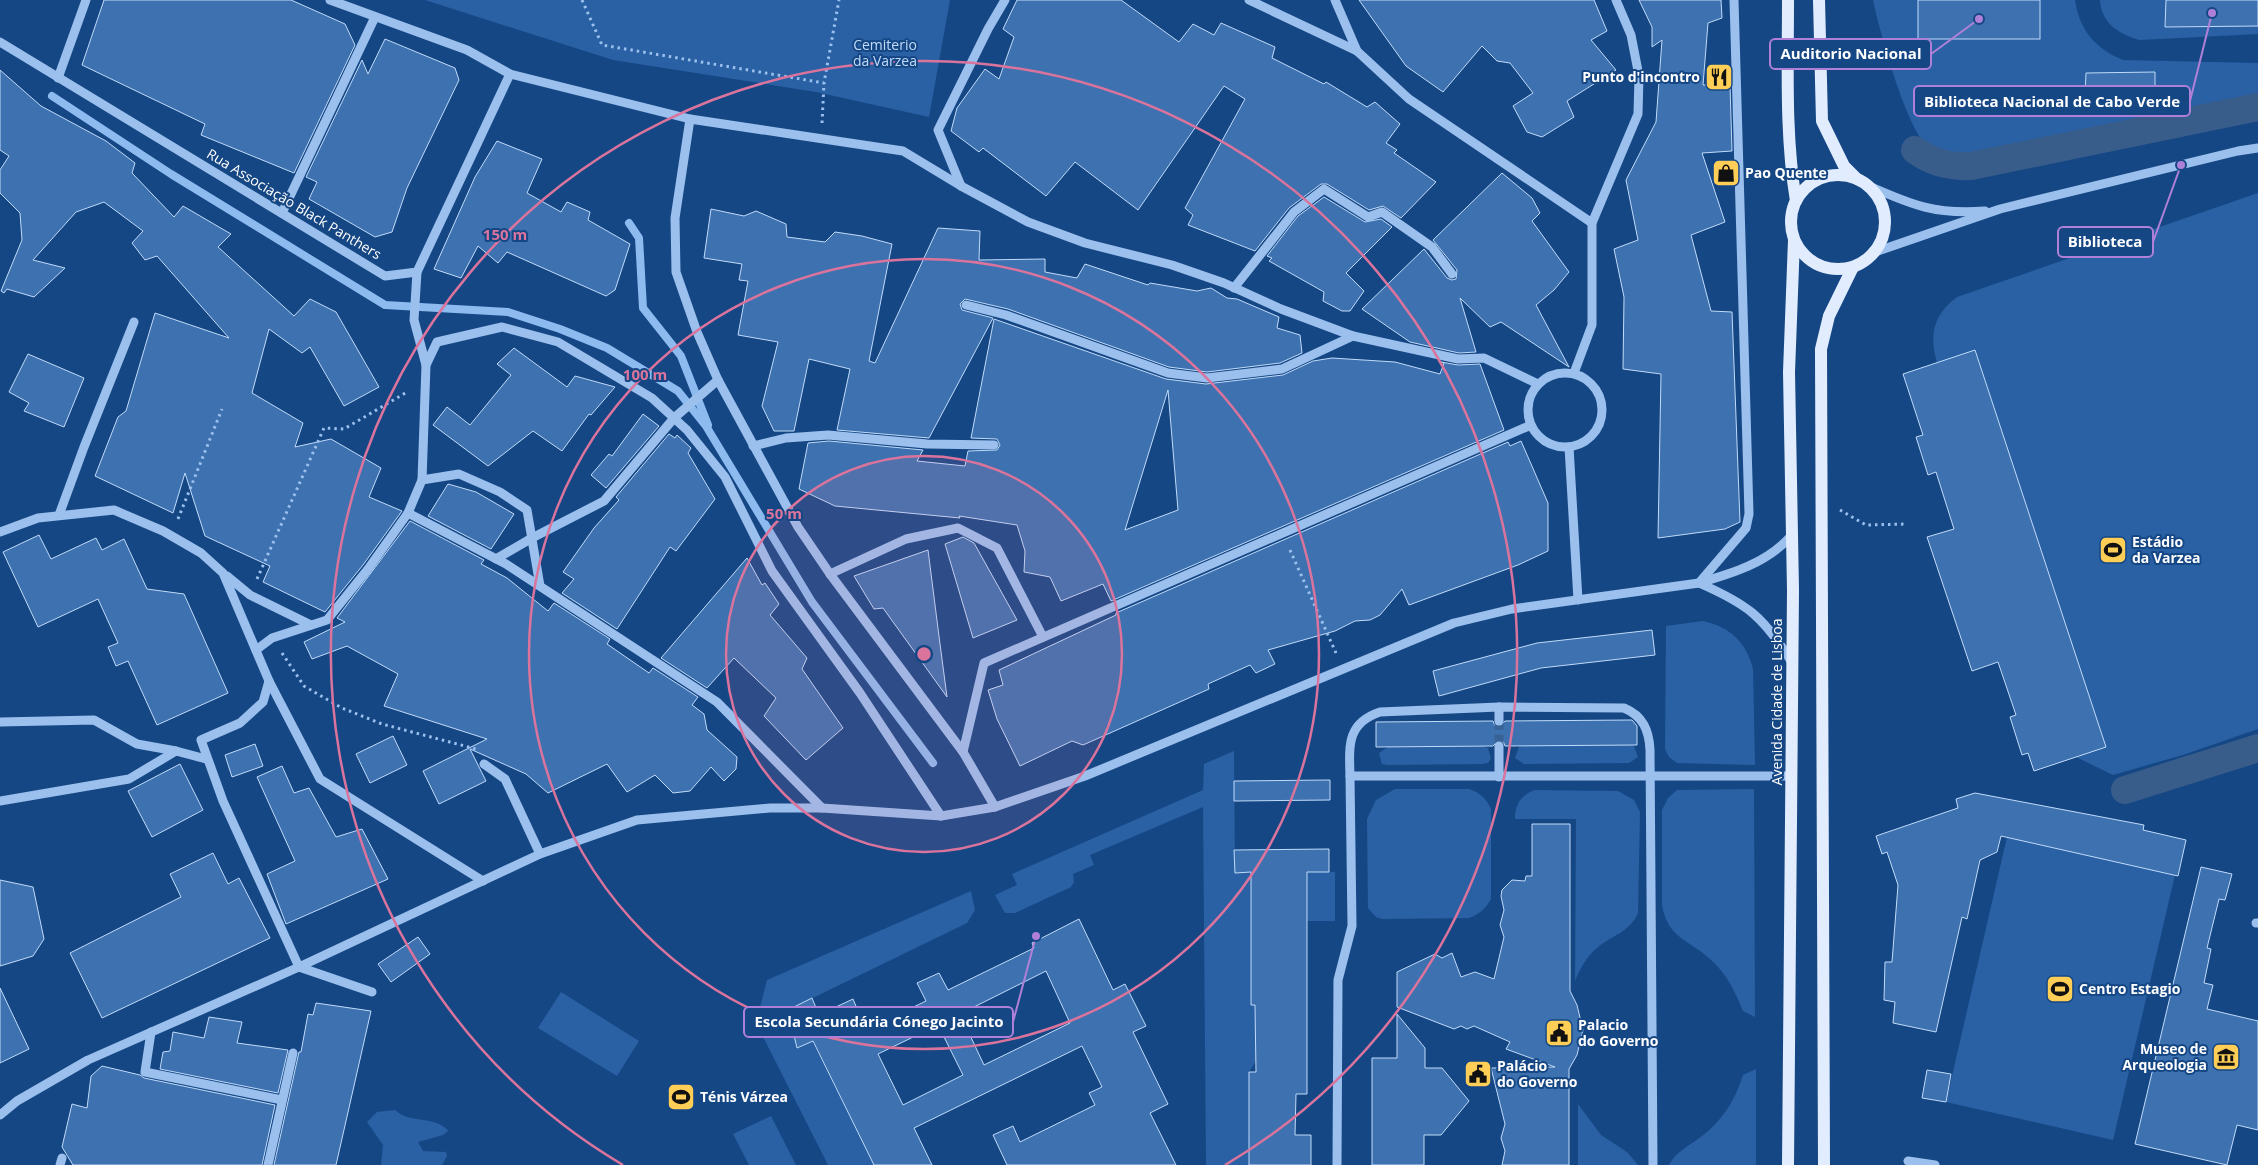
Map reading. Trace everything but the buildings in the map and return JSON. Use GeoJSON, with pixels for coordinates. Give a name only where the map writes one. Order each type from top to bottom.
{"type":"FeatureCollection","features":[{"type":"Feature","properties":{"kind":"main road"},"geometry":{"type":"LineString","coordinates":[[1788,0],[1790,136],[1796,201]]}},
{"type":"Feature","properties":{"kind":"main road"},"geometry":{"type":"LineString","coordinates":[[1819,0],[1822,121],[1844,166],[1857,179],[1869,186],[1878,197],[1884,210],[1886,225],[1882,239],[1875,252],[1867,260],[1853,267],[1839,270],[1818,265],[1801,252],[1794,240],[1791,220],[1796,201],[1804,189],[1816,181],[1829,176],[1857,179]]}},
{"type":"Feature","properties":{"kind":"main road","name":"Avenida Cidade de Lisboa"},"geometry":{"type":"LineString","coordinates":[[1788,1165],[1791,776],[1789,372],[1794,240]]}},
{"type":"Feature","properties":{"kind":"main road"},"geometry":{"type":"LineString","coordinates":[[1824,1165],[1821,349],[1829,316],[1853,267]]}},
{"type":"Feature","properties":{"kind":"street"},"geometry":{"type":"LineString","coordinates":[[58,78],[86,0]]}},
{"type":"Feature","properties":{"kind":"street"},"geometry":{"type":"LineString","coordinates":[[330,0],[466,50],[510,74],[690,119],[821,137],[903,151],[961,186],[1028,222],[1084,243],[1172,265],[1353,336],[1458,359],[1484,358],[1538,384]]}},
{"type":"Feature","properties":{"kind":"street"},"geometry":{"type":"LineString","coordinates":[[961,186],[938,130],[1005,0]]}},
{"type":"Feature","properties":{"kind":"street"},"geometry":{"type":"LineString","coordinates":[[1249,0],[1357,50],[1409,99],[1592,223]]}},
{"type":"Feature","properties":{"kind":"street"},"geometry":{"type":"LineString","coordinates":[[1335,0],[1357,50]]}},
{"type":"Feature","properties":{"kind":"street"},"geometry":{"type":"LineString","coordinates":[[1574,373],[1592,325],[1592,223],[1638,114],[1639,76],[1630,35],[1616,0]]}},
{"type":"Feature","properties":{"kind":"street"},"geometry":{"type":"LineString","coordinates":[[1699,583],[1746,528],[1749,514],[1734,0]]}},
{"type":"Feature","properties":{"kind":"street"},"geometry":{"type":"LineString","coordinates":[[282,213],[375,17]]}},
{"type":"Feature","properties":{"kind":"street","name":"Rua Associação Black Panthers"},"geometry":{"type":"LineString","coordinates":[[0,42],[386,276],[417,272]]}},
{"type":"Feature","properties":{"kind":"street"},"geometry":{"type":"LineString","coordinates":[[256,650],[272,638],[327,620],[368,569],[408,513],[422,480],[426,365],[414,320],[414,292],[417,272],[510,74]]}},
{"type":"Feature","properties":{"kind":"street"},"geometry":{"type":"LineString","coordinates":[[690,119],[675,218],[676,272],[697,332],[718,380],[798,527],[830,574],[963,752],[995,807]]}},
{"type":"Feature","properties":{"kind":"street"},"geometry":{"type":"LineString","coordinates":[[1875,252],[2000,209],[2238,151],[2258,148]]}},
{"type":"Feature","properties":{"kind":"street"},"geometry":{"type":"LineString","coordinates":[[1869,186],[1922,208],[1967,212],[2000,209]]}},
{"type":"Feature","properties":{"kind":"street"},"geometry":{"type":"LineString","coordinates":[[1234,288],[1294,212],[1324,189],[1368,217],[1382,212],[1432,247],[1452,274]]}},
{"type":"Feature","properties":{"kind":"street"},"geometry":{"type":"LineString","coordinates":[[966,305],[1006,315],[1168,373],[1207,378],[1282,369],[1353,336]]}},
{"type":"Feature","properties":{"kind":"street"},"geometry":{"type":"LineString","coordinates":[[59,515],[134,322]]}},
{"type":"Feature","properties":{"kind":"street"},"geometry":{"type":"LineString","coordinates":[[426,365],[436,342],[502,327],[558,342],[652,398],[687,430],[725,477],[772,571],[860,693],[941,816]]}},
{"type":"Feature","properties":{"kind":"street"},"geometry":{"type":"LineString","coordinates":[[1561,372],[1574,373],[1584,377],[1594,385],[1600,394],[1603,406],[1598,429],[1590,438],[1569,447],[1557,446],[1546,442],[1537,435],[1528,415],[1528,403],[1538,384],[1548,376],[1561,372]]}},
{"type":"Feature","properties":{"kind":"street"},"geometry":{"type":"LineString","coordinates":[[496,559],[604,501],[674,418],[718,380]]}},
{"type":"Feature","properties":{"kind":"street"},"geometry":{"type":"LineString","coordinates":[[963,752],[984,663],[1531,425]]}},
{"type":"Feature","properties":{"kind":"street"},"geometry":{"type":"LineString","coordinates":[[753,446],[786,438],[828,435],[927,444],[994,445]]}},
{"type":"Feature","properties":{"kind":"street"},"geometry":{"type":"LineString","coordinates":[[1569,447],[1578,600]]}},
{"type":"Feature","properties":{"kind":"street"},"geometry":{"type":"LineString","coordinates":[[422,480],[459,474],[500,492],[527,510],[540,586]]}},
{"type":"Feature","properties":{"kind":"street"},"geometry":{"type":"LineString","coordinates":[[0,532],[38,518],[114,510],[171,536],[201,553],[250,595],[311,625]]}},
{"type":"Feature","properties":{"kind":"street"},"geometry":{"type":"LineString","coordinates":[[408,513],[496,559],[717,702],[822,808]]}},
{"type":"Feature","properties":{"kind":"street"},"geometry":{"type":"LineString","coordinates":[[830,574],[906,539],[958,528],[997,548],[1043,637]]}},
{"type":"Feature","properties":{"kind":"street"},"geometry":{"type":"LineString","coordinates":[[0,1115],[17,1101],[88,1060],[299,967],[540,854],[637,820],[770,808],[822,808],[941,816],[995,807],[1085,776],[1454,623],[1512,609],[1699,583],[1728,575],[1760,561],[1782,546],[1791,536]]}},
{"type":"Feature","properties":{"kind":"street"},"geometry":{"type":"LineString","coordinates":[[223,572],[269,681],[320,780],[483,880]]}},
{"type":"Feature","properties":{"kind":"street"},"geometry":{"type":"LineString","coordinates":[[1699,583],[1749,609],[1773,633],[1791,662]]}},
{"type":"Feature","properties":{"kind":"street"},"geometry":{"type":"LineString","coordinates":[[269,681],[263,702],[240,723],[200,740],[206,759],[299,967],[372,992]]}},
{"type":"Feature","properties":{"kind":"street"},"geometry":{"type":"LineString","coordinates":[[1499,707],[1499,721]]}},
{"type":"Feature","properties":{"kind":"street"},"geometry":{"type":"LineString","coordinates":[[1337,1165],[1338,980],[1352,926],[1349,747],[1352,734],[1359,724],[1370,715],[1380,712],[1499,707],[1624,708],[1634,713],[1644,724],[1648,732],[1651,777],[1653,1165]]}},
{"type":"Feature","properties":{"kind":"street"},"geometry":{"type":"LineString","coordinates":[[0,722],[94,720],[137,744],[206,759]]}},
{"type":"Feature","properties":{"kind":"street"},"geometry":{"type":"LineString","coordinates":[[1499,746],[1499,777]]}},
{"type":"Feature","properties":{"kind":"street"},"geometry":{"type":"LineString","coordinates":[[0,801],[129,779],[176,751]]}},
{"type":"Feature","properties":{"kind":"street"},"geometry":{"type":"LineString","coordinates":[[484,764],[505,779],[540,854]]}},
{"type":"Feature","properties":{"kind":"street"},"geometry":{"type":"LineString","coordinates":[[1350,776],[1791,776]]}},
{"type":"Feature","properties":{"kind":"street"},"geometry":{"type":"LineString","coordinates":[[151,1032],[145,1072],[282,1100]]}},
{"type":"Feature","properties":{"kind":"street"},"geometry":{"type":"LineString","coordinates":[[268,1165],[293,1053]]}},
{"type":"Feature","properties":{"kind":"street"},"geometry":{"type":"LineString","coordinates":[[1908,1160],[1935,1165]]}},
{"type":"Feature","properties":{"kind":"path"},"geometry":{"type":"LineString","coordinates":[[582,0],[602,46],[824,84]]}},
{"type":"Feature","properties":{"kind":"path"},"geometry":{"type":"LineString","coordinates":[[821,137],[824,84],[839,0]]}},
{"type":"Feature","properties":{"kind":"path"},"geometry":{"type":"LineString","coordinates":[[250,595],[324,428],[344,429],[425,382]]}},
{"type":"Feature","properties":{"kind":"path"},"geometry":{"type":"LineString","coordinates":[[171,536],[222,409]]}},
{"type":"Feature","properties":{"kind":"path"},"geometry":{"type":"LineString","coordinates":[[1821,507],[1835,506],[1866,525],[1907,524]]}},
{"type":"Feature","properties":{"kind":"path"},"geometry":{"type":"LineString","coordinates":[[1282,533],[1343,668]]}},
{"type":"Feature","properties":{"kind":"path"},"geometry":{"type":"LineString","coordinates":[[272,638],[304,686],[342,708],[382,724],[480,750],[484,764]]}},
{"type":"Feature","properties":{"kind":"green space","name":"Cemiterio da Varzea"},"geometry":{"type":"Polygon","coordinates":[[[425,0],[950,0],[929,117],[816,92],[613,60],[425,0]]]}},
{"type":"Feature","properties":{"kind":"green space"},"geometry":{"type":"Polygon","coordinates":[[[1873,0],[2075,0],[2080,20],[2090,37],[2104,50],[2113,55],[2123,60],[2258,63],[2258,97],[1981,155],[1956,156],[1938,154],[1923,142],[1904,105],[1881,34],[1873,0]]]}},
{"type":"Feature","properties":{"kind":"green space"},"geometry":{"type":"Polygon","coordinates":[[[2100,0],[2258,0],[2258,34],[2139,40],[2118,31],[2112,26],[2104,15],[2100,0]]]}},
{"type":"Feature","properties":{"kind":"green space","name":"Estádio da Varzea"},"geometry":{"type":"Polygon","coordinates":[[[2258,193],[2258,729],[2186,754],[2113,775],[2076,757],[1910,372],[1937,363],[1933,343],[1935,326],[1943,311],[1957,297],[2258,193]]]}},
{"type":"Feature","properties":{"kind":"green space"},"geometry":{"type":"Polygon","coordinates":[[[1703,621],[1729,632],[1741,644],[1750,659],[1753,669],[1755,765],[1677,763],[1669,757],[1665,749],[1666,626],[1703,621]]]}},
{"type":"Feature","properties":{"kind":"green space"},"geometry":{"type":"Polygon","coordinates":[[[1482,746],[1488,748],[1491,758],[1488,763],[1387,765],[1382,764],[1379,753],[1388,747],[1482,746]]]}},
{"type":"Feature","properties":{"kind":"green space"},"geometry":{"type":"Polygon","coordinates":[[[1524,746],[1634,746],[1638,757],[1629,763],[1524,764],[1515,758],[1519,747],[1524,746]]]}},
{"type":"Feature","properties":{"kind":"green space"},"geometry":{"type":"Polygon","coordinates":[[[1234,751],[1235,872],[1335,872],[1335,921],[1307,921],[1307,908],[1251,908],[1252,1005],[1307,1005],[1307,1033],[1256,1034],[1256,1061],[1249,1072],[1249,1165],[1206,1165],[1203,807],[1090,855],[1094,865],[1073,874],[1074,882],[1071,887],[1015,913],[1005,913],[995,895],[1017,885],[1012,874],[1203,790],[1204,764],[1234,751]]]}},
{"type":"Feature","properties":{"kind":"green space"},"geometry":{"type":"Polygon","coordinates":[[[1395,789],[1469,789],[1485,799],[1491,809],[1491,899],[1479,913],[1469,918],[1382,919],[1376,917],[1368,908],[1367,819],[1376,800],[1395,789]]]}},
{"type":"Feature","properties":{"kind":"green space"},"geometry":{"type":"Polygon","coordinates":[[[1754,789],[1755,1017],[1743,1011],[1730,983],[1716,964],[1674,932],[1665,917],[1662,906],[1662,810],[1668,798],[1677,790],[1754,789]]]}},
{"type":"Feature","properties":{"kind":"green space"},"geometry":{"type":"Polygon","coordinates":[[[1534,790],[1618,791],[1634,800],[1640,812],[1638,913],[1630,925],[1590,955],[1575,981],[1576,819],[1515,819],[1516,809],[1520,801],[1534,790]]]}},
{"type":"Feature","properties":{"kind":"green space","name":"Centro Estagio"},"geometry":{"type":"Polygon","coordinates":[[[2007,837],[2175,875],[2113,1140],[1946,1102],[2007,837]]]}},
{"type":"Feature","properties":{"kind":"green space"},"geometry":{"type":"Polygon","coordinates":[[[971,891],[975,910],[967,923],[788,1010],[797,1048],[812,1041],[874,1165],[828,1165],[756,1023],[767,980],[971,891]]]}},
{"type":"Feature","properties":{"kind":"green space"},"geometry":{"type":"Polygon","coordinates":[[[561,992],[639,1041],[617,1076],[538,1028],[561,992]]]}},
{"type":"Feature","properties":{"kind":"green space"},"geometry":{"type":"Polygon","coordinates":[[[1756,1069],[1756,1165],[1669,1165],[1678,1153],[1714,1126],[1736,1094],[1743,1075],[1756,1069]]]}},
{"type":"Feature","properties":{"kind":"green space"},"geometry":{"type":"Polygon","coordinates":[[[1578,1104],[1601,1135],[1627,1152],[1638,1165],[1578,1165],[1578,1104]]]}},
{"type":"Feature","properties":{"kind":"green space"},"geometry":{"type":"Polygon","coordinates":[[[395,1110],[407,1117],[434,1122],[447,1129],[448,1131],[443,1135],[418,1142],[423,1151],[446,1152],[447,1156],[442,1165],[381,1165],[383,1145],[367,1122],[377,1112],[395,1110]]]}},
{"type":"Feature","properties":{"kind":"green space"},"geometry":{"type":"Polygon","coordinates":[[[771,1116],[796,1165],[749,1165],[733,1134],[771,1116]]]}},
{"type":"Feature","properties":{"kind":"waterway"},"geometry":{"type":"LineString","coordinates":[[52,96],[171,174],[385,305],[508,312],[560,329],[607,348],[678,391],[706,426],[812,602],[933,763]]}},
{"type":"Feature","properties":{"kind":"waterway"},"geometry":{"type":"LineString","coordinates":[[1915,150],[1941,163],[1971,166],[2258,107]]}},
{"type":"Feature","properties":{"kind":"waterway"},"geometry":{"type":"LineString","coordinates":[[629,223],[639,238],[643,308],[681,356],[708,425]]}},
{"type":"Feature","properties":{"kind":"waterway"},"geometry":{"type":"LineString","coordinates":[[2125,790],[2258,748]]}},
{"type":"Feature","properties":{"kind":"tunnel"},"geometry":{"type":"LineString","coordinates":[[1499,721],[1499,746]]}},
{"type":"Feature","properties":{"kind":"place","name":"Biblioteca Nacional de Cabo Verde"},"geometry":{"type":"Point","coordinates":[2212,13]}},
{"type":"Feature","properties":{"kind":"place","name":"Auditorio Nacional"},"geometry":{"type":"Point","coordinates":[1979,19]}},
{"type":"Feature","properties":{"kind":"place","name":"Punto d'incontro"},"geometry":{"type":"Point","coordinates":[1719,77]}},
{"type":"Feature","properties":{"kind":"place","name":"Biblioteca"},"geometry":{"type":"Point","coordinates":[2181,165]}},
{"type":"Feature","properties":{"kind":"place","name":"Pao Quente"},"geometry":{"type":"Point","coordinates":[1726,173]}},
{"type":"Feature","properties":{"kind":"place","name":"Estádio da Varzea"},"geometry":{"type":"Point","coordinates":[2113,550]}},
{"type":"Feature","properties":{"kind":"place","name":"Escola Secundária Cónego Jacinto"},"geometry":{"type":"Point","coordinates":[1036,936]}},
{"type":"Feature","properties":{"kind":"place","name":"Centro Estagio"},"geometry":{"type":"Point","coordinates":[2060,989]}},
{"type":"Feature","properties":{"kind":"place","name":"Palacio do Governo"},"geometry":{"type":"Point","coordinates":[1559,1033]}},
{"type":"Feature","properties":{"kind":"place","name":"Museo de Arqueologia"},"geometry":{"type":"Point","coordinates":[2226,1057]}},
{"type":"Feature","properties":{"kind":"place","name":"Palácio do Governo"},"geometry":{"type":"Point","coordinates":[1478,1074]}},
{"type":"Feature","properties":{"kind":"place","name":"Ténis Várzea"},"geometry":{"type":"Point","coordinates":[681,1097]}}]}
